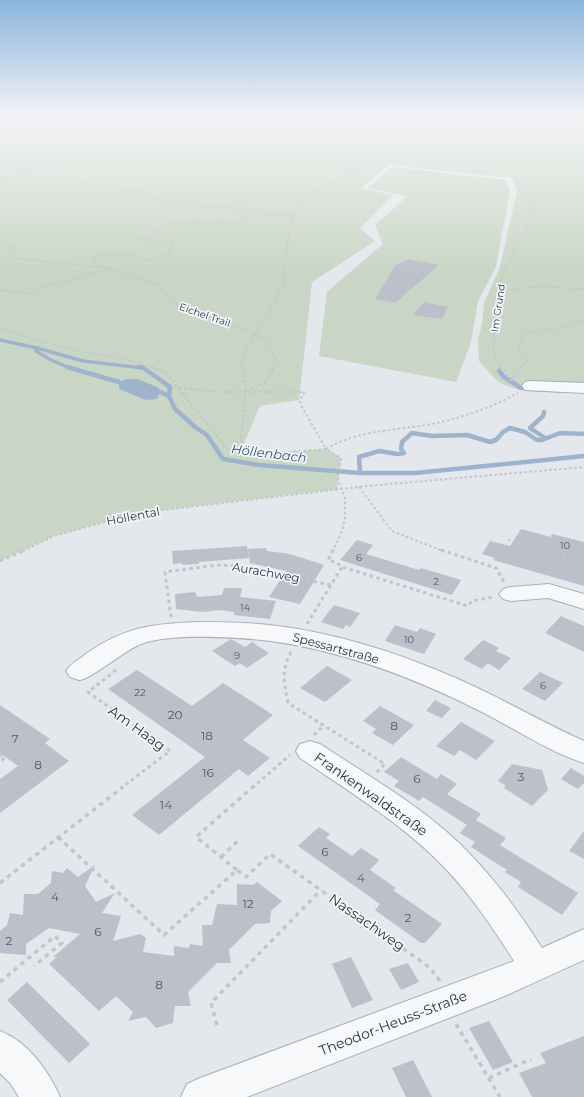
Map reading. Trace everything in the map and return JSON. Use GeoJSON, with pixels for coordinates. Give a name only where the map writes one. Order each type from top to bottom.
{"type":"FeatureCollection","features":[{"type":"Feature","properties":{"kind":"street"},"geometry":{"type":"LineString","coordinates":[[531,386],[584,388]]}},
{"type":"Feature","properties":{"kind":"street"},"geometry":{"type":"LineString","coordinates":[[511,594],[549,591],[584,602]]}},
{"type":"Feature","properties":{"kind":"street","name":"Spessartstraße"},"geometry":{"type":"LineString","coordinates":[[79,671],[130,639],[152,634],[173,631],[231,629],[267,632],[305,627],[358,652],[388,662],[456,689],[584,753]]}},
{"type":"Feature","properties":{"kind":"street","name":"Frankenwaldstraße"},"geometry":{"type":"LineString","coordinates":[[310,742],[363,786],[387,802],[433,838],[458,862],[477,883],[511,927],[536,967]]}},
{"type":"Feature","properties":{"kind":"street","name":"Theodor-Heuss-Straße"},"geometry":{"type":"LineString","coordinates":[[200,1097],[449,1002],[536,967],[584,944]]}},
{"type":"Feature","properties":{"kind":"street"},"geometry":{"type":"LineString","coordinates":[[0,1048],[22,1070],[41,1097]]}},
{"type":"Feature","properties":{"kind":"path"},"geometry":{"type":"LineString","coordinates":[[0,181],[35,169]]}},
{"type":"Feature","properties":{"kind":"path"},"geometry":{"type":"LineString","coordinates":[[240,452],[246,391],[241,360],[254,335],[270,311],[284,283],[284,269],[292,216],[302,198],[357,169]]}},
{"type":"Feature","properties":{"kind":"path"},"geometry":{"type":"LineString","coordinates":[[0,181],[57,178],[140,192],[168,202],[244,208],[267,214],[292,216]]}},
{"type":"Feature","properties":{"kind":"path","name":"Im Grund"},"geometry":{"type":"LineString","coordinates":[[531,386],[519,383],[502,370],[496,359],[493,348],[498,293],[504,271],[526,230],[532,192]]}},
{"type":"Feature","properties":{"kind":"path"},"geometry":{"type":"LineString","coordinates":[[108,268],[92,262],[95,256],[132,253],[141,261],[168,255],[174,242],[143,238],[175,222],[229,223],[246,221],[250,215],[231,208]]}},
{"type":"Feature","properties":{"kind":"path","name":"Eichel Trail"},"geometry":{"type":"LineString","coordinates":[[0,241],[12,245],[15,258],[108,268],[121,274],[160,285],[174,305],[223,321],[263,338],[277,361],[265,383],[246,391]]}},
{"type":"Feature","properties":{"kind":"path"},"geometry":{"type":"LineString","coordinates":[[0,290],[37,294],[41,287],[77,279],[108,268]]}},
{"type":"Feature","properties":{"kind":"path"},"geometry":{"type":"LineString","coordinates":[[498,293],[527,288],[584,289]]}},
{"type":"Feature","properties":{"kind":"path"},"geometry":{"type":"LineString","coordinates":[[510,381],[527,360],[519,347],[524,333],[563,327],[584,319]]}},
{"type":"Feature","properties":{"kind":"path"},"geometry":{"type":"LineString","coordinates":[[0,329],[72,350],[126,359],[151,366],[166,374],[179,388],[228,450],[257,454],[326,449],[336,442],[442,421],[468,414],[515,395],[531,386]]}},
{"type":"Feature","properties":{"kind":"path"},"geometry":{"type":"LineString","coordinates":[[179,388],[222,392],[304,392],[300,401],[302,409],[326,449],[340,458],[341,464],[338,478],[339,489],[344,494],[346,500],[345,521],[342,532],[328,560],[337,562],[342,567],[468,606],[472,601],[511,594],[496,568],[457,556],[392,531],[359,487]]}},
{"type":"Feature","properties":{"kind":"path","name":"Höllental"},"geometry":{"type":"LineString","coordinates":[[0,561],[54,536],[119,518],[154,512],[432,479],[584,467]]}},
{"type":"Feature","properties":{"kind":"path"},"geometry":{"type":"LineString","coordinates":[[508,540],[584,561]]}},
{"type":"Feature","properties":{"kind":"path","name":"Aurachweg"},"geometry":{"type":"LineString","coordinates":[[173,631],[165,572],[217,565],[243,566],[331,585]]}},
{"type":"Feature","properties":{"kind":"path"},"geometry":{"type":"LineString","coordinates":[[342,567],[305,627],[285,664],[284,684],[288,703],[310,742],[385,764],[363,786]]}},
{"type":"Feature","properties":{"kind":"path","name":"Am Haag"},"geometry":{"type":"LineString","coordinates":[[0,883],[170,751],[88,692],[126,663],[130,639]]}},
{"type":"Feature","properties":{"kind":"path"},"geometry":{"type":"LineString","coordinates":[[58,837],[164,935],[237,870],[196,837],[310,742]]}},
{"type":"Feature","properties":{"kind":"path"},"geometry":{"type":"LineString","coordinates":[[0,754],[5,758],[0,761]]}},
{"type":"Feature","properties":{"kind":"path"},"geometry":{"type":"LineString","coordinates":[[221,857],[238,842]]}},
{"type":"Feature","properties":{"kind":"path","name":"Nassachweg"},"geometry":{"type":"LineString","coordinates":[[237,870],[246,877],[270,854],[429,967],[500,1097]]}},
{"type":"Feature","properties":{"kind":"path"},"geometry":{"type":"LineString","coordinates":[[217,1025],[211,1003],[321,890]]}},
{"type":"Feature","properties":{"kind":"path"},"geometry":{"type":"LineString","coordinates":[[0,982],[55,936],[62,943],[34,966]]}},
{"type":"Feature","properties":{"kind":"path"},"geometry":{"type":"LineString","coordinates":[[489,1078],[531,1059]]}},
{"type":"Feature","properties":{"kind":"green space"},"geometry":{"type":"Polygon","coordinates":[[[0,169],[384,169],[361,188],[393,195],[360,228],[375,241],[312,282],[299,400],[260,406],[240,453],[258,454],[326,449],[340,458],[338,489],[154,511],[118,518],[54,536],[0,561],[0,169]]]}},
{"type":"Feature","properties":{"kind":"green space"},"geometry":{"type":"Polygon","coordinates":[[[389,169],[411,169],[505,180],[510,190],[496,267],[478,301],[471,342],[456,382],[319,356],[327,292],[383,244],[375,225],[408,196],[367,188],[389,169]]]}},
{"type":"Feature","properties":{"kind":"green space"},"geometry":{"type":"Polygon","coordinates":[[[429,169],[584,169],[584,393],[541,392],[510,387],[501,383],[492,376],[479,361],[478,339],[482,325],[484,303],[500,267],[517,191],[512,178],[429,169]]]}},
{"type":"Feature","properties":{"kind":"water"},"geometry":{"type":"Polygon","coordinates":[[[127,379],[138,379],[159,388],[160,392],[157,399],[146,400],[119,389],[119,382],[127,379]]]}},
{"type":"Feature","properties":{"kind":"building"},"geometry":{"type":"Polygon","coordinates":[[[408,259],[439,265],[395,303],[375,299],[395,266],[408,259]]]}},
{"type":"Feature","properties":{"kind":"building"},"geometry":{"type":"Polygon","coordinates":[[[424,302],[448,307],[442,319],[413,315],[424,302]]]}},
{"type":"Feature","properties":{"kind":"building"},"geometry":{"type":"Polygon","coordinates":[[[521,529],[551,537],[552,534],[584,542],[584,586],[493,560],[495,558],[482,554],[490,541],[510,546],[521,529]]]}},
{"type":"Feature","properties":{"kind":"building"},"geometry":{"type":"Polygon","coordinates":[[[357,540],[373,545],[366,554],[419,570],[421,568],[461,580],[452,595],[340,560],[357,540]]]}},
{"type":"Feature","properties":{"kind":"building"},"geometry":{"type":"Polygon","coordinates":[[[247,546],[249,558],[199,562],[199,564],[173,564],[172,551],[247,546]]]}},
{"type":"Feature","properties":{"kind":"building"},"geometry":{"type":"Polygon","coordinates":[[[266,548],[267,551],[290,554],[324,565],[300,604],[269,597],[286,571],[250,563],[248,549],[266,548]]]}},
{"type":"Feature","properties":{"kind":"building"},"geometry":{"type":"Polygon","coordinates":[[[224,588],[242,588],[240,597],[276,601],[270,619],[234,615],[234,612],[219,610],[203,612],[176,609],[175,594],[195,592],[197,597],[222,595],[224,588]]]}},
{"type":"Feature","properties":{"kind":"building"},"geometry":{"type":"Polygon","coordinates":[[[334,605],[360,613],[350,627],[346,625],[343,629],[321,622],[334,605]]]}},
{"type":"Feature","properties":{"kind":"building"},"geometry":{"type":"Polygon","coordinates":[[[561,616],[584,626],[584,652],[545,633],[561,616]]]}},
{"type":"Feature","properties":{"kind":"building"},"geometry":{"type":"Polygon","coordinates":[[[395,625],[417,632],[420,628],[436,634],[424,654],[385,641],[395,625]]]}},
{"type":"Feature","properties":{"kind":"building"},"geometry":{"type":"Polygon","coordinates":[[[231,639],[245,647],[252,642],[269,653],[247,668],[240,663],[235,666],[212,651],[231,639]]]}},
{"type":"Feature","properties":{"kind":"building"},"geometry":{"type":"Polygon","coordinates":[[[483,640],[499,648],[496,651],[511,658],[499,670],[488,663],[482,669],[463,659],[483,640]]]}},
{"type":"Feature","properties":{"kind":"building"},"geometry":{"type":"Polygon","coordinates":[[[327,666],[352,680],[325,702],[300,688],[327,666]]]}},
{"type":"Feature","properties":{"kind":"building"},"geometry":{"type":"Polygon","coordinates":[[[137,670],[192,706],[223,683],[273,715],[243,740],[270,758],[248,776],[239,769],[159,835],[132,815],[205,757],[108,689],[137,670]]]}},
{"type":"Feature","properties":{"kind":"building"},"geometry":{"type":"Polygon","coordinates":[[[540,672],[563,683],[545,701],[522,689],[540,672]]]}},
{"type":"Feature","properties":{"kind":"building"},"geometry":{"type":"Polygon","coordinates":[[[435,700],[451,708],[442,718],[426,711],[435,700]]]}},
{"type":"Feature","properties":{"kind":"building"},"geometry":{"type":"Polygon","coordinates":[[[0,705],[50,739],[45,743],[69,761],[0,813],[0,779],[18,766],[0,753],[0,705]]]}},
{"type":"Feature","properties":{"kind":"building"},"geometry":{"type":"Polygon","coordinates":[[[380,706],[414,725],[393,745],[372,733],[376,729],[363,721],[380,706]]]}},
{"type":"Feature","properties":{"kind":"building"},"geometry":{"type":"Polygon","coordinates":[[[461,722],[495,741],[476,760],[460,750],[454,756],[436,746],[461,722]]]}},
{"type":"Feature","properties":{"kind":"building"},"geometry":{"type":"Polygon","coordinates":[[[401,757],[437,779],[441,774],[457,784],[447,794],[481,814],[476,820],[506,838],[500,845],[578,893],[562,915],[518,887],[521,882],[505,872],[507,870],[471,847],[475,842],[460,833],[467,825],[423,797],[419,801],[394,786],[399,781],[384,772],[401,757]]]}},
{"type":"Feature","properties":{"kind":"building"},"geometry":{"type":"Polygon","coordinates":[[[512,764],[542,770],[548,790],[532,806],[504,788],[506,786],[498,781],[512,764]]]}},
{"type":"Feature","properties":{"kind":"building"},"geometry":{"type":"Polygon","coordinates":[[[571,768],[584,776],[584,783],[578,789],[561,779],[571,768]]]}},
{"type":"Feature","properties":{"kind":"building"},"geometry":{"type":"Polygon","coordinates":[[[319,827],[330,834],[326,838],[352,856],[361,848],[379,860],[370,870],[396,888],[393,890],[442,924],[425,943],[421,943],[375,910],[380,904],[298,846],[319,827]]]}},
{"type":"Feature","properties":{"kind":"building"},"geometry":{"type":"Polygon","coordinates":[[[584,831],[584,859],[569,851],[584,831]]]}},
{"type":"Feature","properties":{"kind":"building"},"geometry":{"type":"Polygon","coordinates":[[[95,865],[85,886],[96,902],[115,893],[102,913],[121,916],[113,941],[140,934],[146,938],[143,952],[174,956],[174,946],[189,948],[190,944],[203,946],[202,925],[212,925],[217,904],[237,905],[237,884],[253,885],[257,882],[282,901],[271,911],[270,923],[255,924],[229,950],[231,963],[217,963],[188,992],[191,1006],[175,1006],[173,1023],[156,1028],[146,1017],[128,1021],[133,1012],[116,996],[99,1011],[49,964],[57,957],[53,957],[80,934],[49,928],[26,944],[26,955],[0,953],[0,931],[7,925],[10,913],[23,915],[24,894],[38,894],[51,883],[52,871],[63,873],[67,868],[78,877],[95,865]]]}},
{"type":"Feature","properties":{"kind":"building"},"geometry":{"type":"Polygon","coordinates":[[[351,957],[373,1000],[352,1008],[332,964],[351,957]]]}},
{"type":"Feature","properties":{"kind":"building"},"geometry":{"type":"Polygon","coordinates":[[[408,963],[419,982],[401,990],[389,969],[408,963]]]}},
{"type":"Feature","properties":{"kind":"building"},"geometry":{"type":"Polygon","coordinates":[[[27,982],[90,1044],[69,1063],[7,1000],[27,982]]]}},
{"type":"Feature","properties":{"kind":"building"},"geometry":{"type":"Polygon","coordinates":[[[489,1021],[513,1062],[493,1070],[469,1028],[489,1021]]]}},
{"type":"Feature","properties":{"kind":"building"},"geometry":{"type":"Polygon","coordinates":[[[584,1036],[584,1097],[532,1097],[519,1073],[546,1063],[540,1053],[584,1036]]]}},
{"type":"Feature","properties":{"kind":"building"},"geometry":{"type":"Polygon","coordinates":[[[413,1060],[432,1097],[406,1097],[392,1068],[413,1060]]]}},
{"type":"Feature","properties":{"kind":"waterway","name":"Höllenbach"},"geometry":{"type":"LineString","coordinates":[[0,340],[37,348]]}},
{"type":"Feature","properties":{"kind":"waterway","name":"Höllenbach"},"geometry":{"type":"LineString","coordinates":[[37,348],[83,361],[143,368]]}},
{"type":"Feature","properties":{"kind":"waterway"},"geometry":{"type":"LineString","coordinates":[[37,348],[36,351],[51,360],[69,368]]}},
{"type":"Feature","properties":{"kind":"waterway","name":"Höllenbach"},"geometry":{"type":"LineString","coordinates":[[139,367],[142,367],[170,387],[169,396]]}},
{"type":"Feature","properties":{"kind":"waterway"},"geometry":{"type":"LineString","coordinates":[[69,368],[119,382]]}},
{"type":"Feature","properties":{"kind":"waterway"},"geometry":{"type":"LineString","coordinates":[[499,371],[504,377],[521,388]]}},
{"type":"Feature","properties":{"kind":"waterway"},"geometry":{"type":"LineString","coordinates":[[160,392],[169,396]]}},
{"type":"Feature","properties":{"kind":"waterway","name":"Höllenbach"},"geometry":{"type":"LineString","coordinates":[[169,396],[175,409],[195,427],[207,435],[223,459],[259,465],[360,473]]}},
{"type":"Feature","properties":{"kind":"waterway"},"geometry":{"type":"LineString","coordinates":[[544,412],[543,416],[530,428],[545,438]]}},
{"type":"Feature","properties":{"kind":"waterway"},"geometry":{"type":"LineString","coordinates":[[360,473],[359,457],[379,451],[397,454],[404,453],[401,449],[402,442],[412,433],[432,436],[467,435],[490,442],[496,440],[503,432],[510,428],[525,432],[537,440],[542,440],[560,433],[584,434]]}},
{"type":"Feature","properties":{"kind":"waterway","name":"Höllenbach"},"geometry":{"type":"LineString","coordinates":[[360,473],[415,473],[584,456]]}}]}
